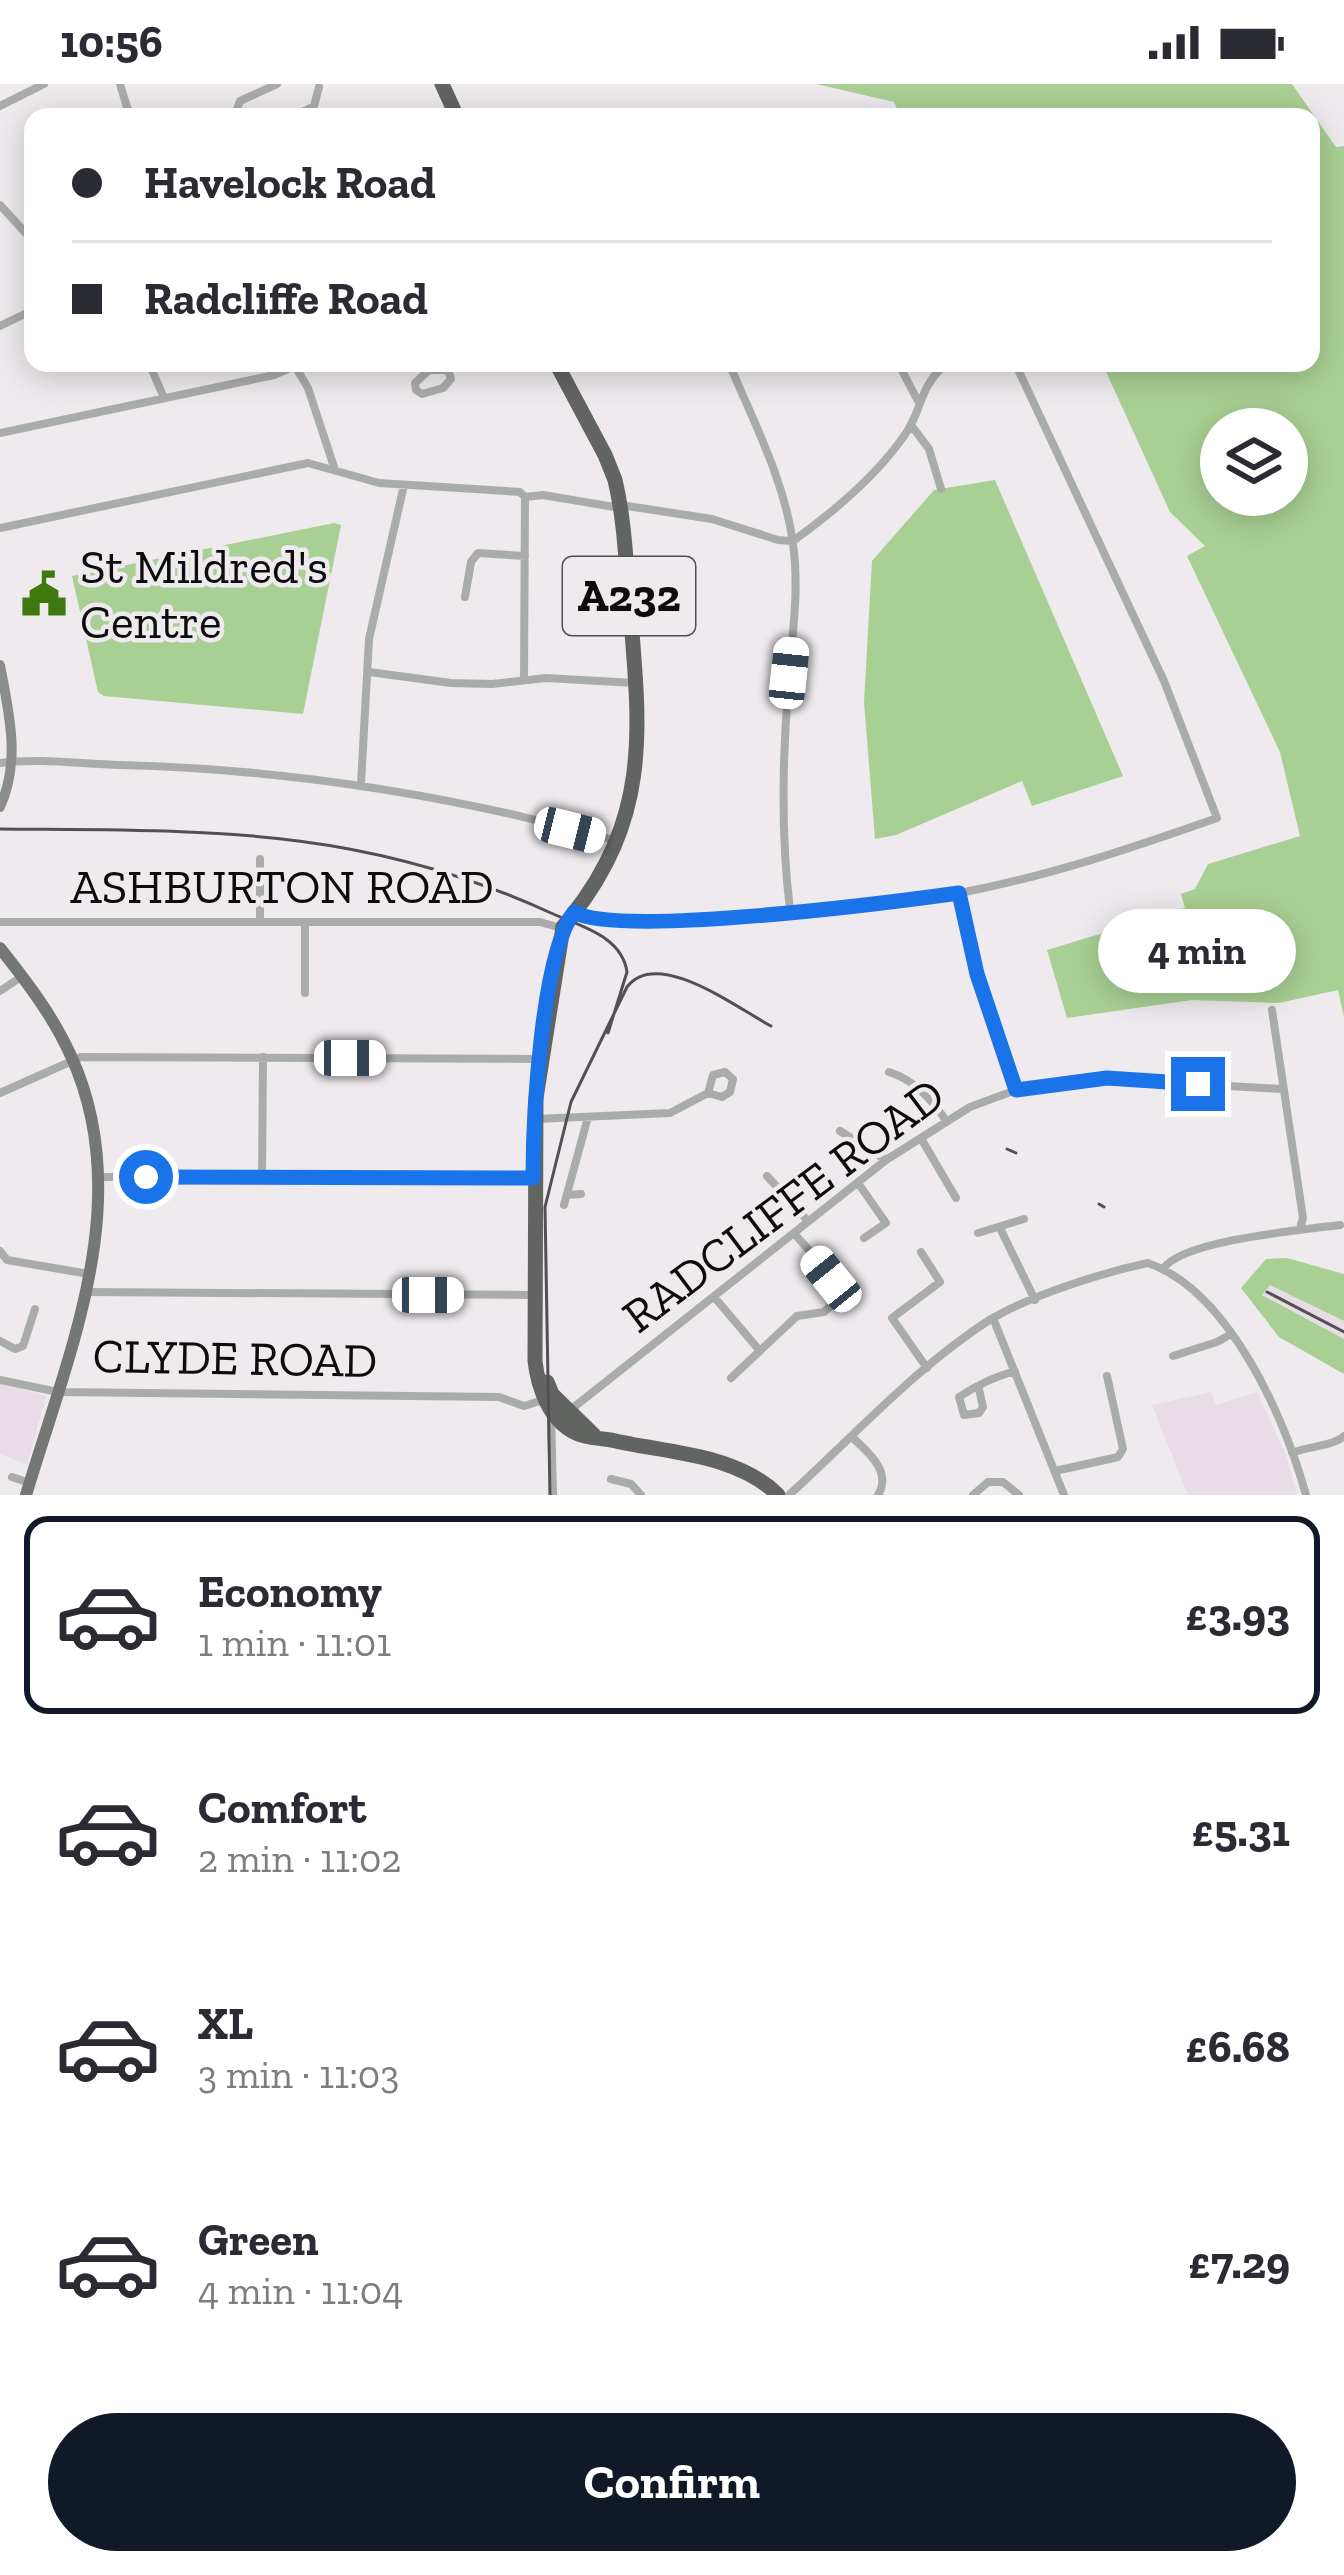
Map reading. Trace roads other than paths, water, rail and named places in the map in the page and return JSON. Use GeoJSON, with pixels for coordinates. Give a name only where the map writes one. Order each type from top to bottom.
{"type":"FeatureCollection","features":[{"type":"Feature","properties":{"kind":"highway","name":"A232"},"geometry":{"type":"LineString","coordinates":[[556,1407],[537,1376],[533,1178],[540,1059],[568,921],[604,872],[633,789],[636,683],[620,507],[609,462],[561,372]]}},
{"type":"Feature","properties":{"kind":"highway"},"geometry":{"type":"LineString","coordinates":[[556,1407],[579,1435],[705,1459],[756,1476],[778,1495]]}},
{"type":"Feature","properties":{"kind":"highway"},"geometry":{"type":"LineString","coordinates":[[740,1470],[767,1495]]}},
{"type":"Feature","properties":{"kind":"main road"},"geometry":{"type":"LineString","coordinates":[[0,948],[47,1010],[73,1060],[91,1119],[100,1177],[98,1231],[86,1292],[28,1489]]}},
{"type":"Feature","properties":{"kind":"street"},"geometry":{"type":"LineString","coordinates":[[0,106],[44,84]]}},
{"type":"Feature","properties":{"kind":"street"},"geometry":{"type":"LineString","coordinates":[[237,108],[240,101],[277,84]]}},
{"type":"Feature","properties":{"kind":"street"},"geometry":{"type":"LineString","coordinates":[[0,205],[24,231]]}},
{"type":"Feature","properties":{"kind":"street"},"geometry":{"type":"LineString","coordinates":[[153,372],[164,398]]}},
{"type":"Feature","properties":{"kind":"street"},"geometry":{"type":"LineString","coordinates":[[0,433],[280,372]]}},
{"type":"Feature","properties":{"kind":"street"},"geometry":{"type":"LineString","coordinates":[[301,372],[335,470]]}},
{"type":"Feature","properties":{"kind":"street"},"geometry":{"type":"LineString","coordinates":[[424,372],[416,383],[422,394],[443,388],[451,379],[449,372]]}},
{"type":"Feature","properties":{"kind":"street"},"geometry":{"type":"LineString","coordinates":[[733,372],[775,474],[793,541],[797,595],[782,770],[782,846],[790,910]]}},
{"type":"Feature","properties":{"kind":"street"},"geometry":{"type":"LineString","coordinates":[[903,372],[918,401]]}},
{"type":"Feature","properties":{"kind":"street"},"geometry":{"type":"LineString","coordinates":[[0,528],[317,464],[371,482],[520,492],[712,519],[793,541],[891,452],[911,425],[918,401],[937,372]]}},
{"type":"Feature","properties":{"kind":"street","name":"ASHBURTON ROAD"},"geometry":{"type":"LineString","coordinates":[[0,922],[656,921],[790,910],[959,893],[1088,863],[1217,818],[1156,662],[1019,372]]}},
{"type":"Feature","properties":{"kind":"street"},"geometry":{"type":"LineString","coordinates":[[911,425],[929,449],[941,488]]}},
{"type":"Feature","properties":{"kind":"street"},"geometry":{"type":"LineString","coordinates":[[317,464],[326,441]]}},
{"type":"Feature","properties":{"kind":"street"},"geometry":{"type":"LineString","coordinates":[[362,784],[370,631],[404,484]]}},
{"type":"Feature","properties":{"kind":"street"},"geometry":{"type":"LineString","coordinates":[[524,680],[525,496]]}},
{"type":"Feature","properties":{"kind":"street"},"geometry":{"type":"LineString","coordinates":[[465,597],[471,562],[478,553],[525,556]]}},
{"type":"Feature","properties":{"kind":"street"},"geometry":{"type":"LineString","coordinates":[[0,665],[6,763],[0,807]]}},
{"type":"Feature","properties":{"kind":"street"},"geometry":{"type":"LineString","coordinates":[[369,672],[451,683],[636,683]]}},
{"type":"Feature","properties":{"kind":"street"},"geometry":{"type":"LineString","coordinates":[[6,763],[220,767],[362,784],[424,794],[618,842]]}},
{"type":"Feature","properties":{"kind":"street"},"geometry":{"type":"LineString","coordinates":[[260,860],[260,921]]}},
{"type":"Feature","properties":{"kind":"street"},"geometry":{"type":"LineString","coordinates":[[959,893],[987,1006],[1016,1090]]}},
{"type":"Feature","properties":{"kind":"street"},"geometry":{"type":"LineString","coordinates":[[304,993],[305,922]]}},
{"type":"Feature","properties":{"kind":"street"},"geometry":{"type":"LineString","coordinates":[[0,991],[23,976]]}},
{"type":"Feature","properties":{"kind":"street"},"geometry":{"type":"LineString","coordinates":[[1272,1010],[1303,1218],[1300,1228]]}},
{"type":"Feature","properties":{"kind":"street"},"geometry":{"type":"LineString","coordinates":[[262,1178],[263,1057]]}},
{"type":"Feature","properties":{"kind":"street"},"geometry":{"type":"LineString","coordinates":[[0,1093],[73,1060],[540,1059]]}},
{"type":"Feature","properties":{"kind":"street"},"geometry":{"type":"LineString","coordinates":[[889,1072],[904,1076],[947,1122]]}},
{"type":"Feature","properties":{"kind":"street","name":"RADCLIFFE ROAD"},"geometry":{"type":"LineString","coordinates":[[556,1407],[715,1298],[886,1160],[970,1107],[1016,1090],[1107,1078],[1282,1089]]}},
{"type":"Feature","properties":{"kind":"street"},"geometry":{"type":"LineString","coordinates":[[535,1119],[670,1113],[708,1094]]}},
{"type":"Feature","properties":{"kind":"street"},"geometry":{"type":"LineString","coordinates":[[581,1195],[566,1200],[588,1118]]}},
{"type":"Feature","properties":{"kind":"street"},"geometry":{"type":"LineString","coordinates":[[840,1131],[886,1160]]}},
{"type":"Feature","properties":{"kind":"street"},"geometry":{"type":"LineString","coordinates":[[922,1140],[956,1198]]}},
{"type":"Feature","properties":{"kind":"street"},"geometry":{"type":"LineString","coordinates":[[767,1176],[807,1220]]}},
{"type":"Feature","properties":{"kind":"street"},"geometry":{"type":"LineString","coordinates":[[100,1177],[533,1178]]}},
{"type":"Feature","properties":{"kind":"street"},"geometry":{"type":"LineString","coordinates":[[858,1183],[886,1223],[864,1238]]}},
{"type":"Feature","properties":{"kind":"street"},"geometry":{"type":"LineString","coordinates":[[978,1233],[1024,1219]]}},
{"type":"Feature","properties":{"kind":"street"},"geometry":{"type":"LineString","coordinates":[[1163,1269],[1171,1257],[1184,1252],[1300,1228],[1340,1225]]}},
{"type":"Feature","properties":{"kind":"street"},"geometry":{"type":"LineString","coordinates":[[1000,1228],[1035,1300]]}},
{"type":"Feature","properties":{"kind":"street"},"geometry":{"type":"LineString","coordinates":[[731,1378],[796,1316],[824,1312],[836,1301],[831,1279],[794,1233]]}},
{"type":"Feature","properties":{"kind":"street"},"geometry":{"type":"LineString","coordinates":[[0,1252],[7,1260],[90,1274]]}},
{"type":"Feature","properties":{"kind":"street"},"geometry":{"type":"LineString","coordinates":[[921,1252],[940,1282],[892,1318],[927,1369]]}},
{"type":"Feature","properties":{"kind":"street"},"geometry":{"type":"LineString","coordinates":[[789,1495],[927,1369],[993,1318],[1141,1265],[1163,1269],[1196,1294],[1231,1334],[1266,1394],[1306,1495]]}},
{"type":"Feature","properties":{"kind":"street"},"geometry":{"type":"LineString","coordinates":[[86,1292],[536,1295]]}},
{"type":"Feature","properties":{"kind":"street"},"geometry":{"type":"LineString","coordinates":[[715,1298],[760,1351]]}},
{"type":"Feature","properties":{"kind":"street"},"geometry":{"type":"LineString","coordinates":[[0,1341],[14,1348],[23,1346],[35,1309]]}},
{"type":"Feature","properties":{"kind":"street"},"geometry":{"type":"LineString","coordinates":[[993,1318],[1064,1495]]}},
{"type":"Feature","properties":{"kind":"street"},"geometry":{"type":"LineString","coordinates":[[1173,1356],[1231,1334]]}},
{"type":"Feature","properties":{"kind":"street"},"geometry":{"type":"LineString","coordinates":[[979,1389],[986,1380],[1015,1371]]}},
{"type":"Feature","properties":{"kind":"street"},"geometry":{"type":"LineString","coordinates":[[1054,1471],[1118,1457],[1123,1449],[1107,1376]]}},
{"type":"Feature","properties":{"kind":"street","name":"CLYDE ROAD"},"geometry":{"type":"LineString","coordinates":[[0,1380],[58,1392],[499,1397],[524,1406],[556,1407]]}},
{"type":"Feature","properties":{"kind":"street"},"geometry":{"type":"LineString","coordinates":[[553,1495],[556,1407]]}},
{"type":"Feature","properties":{"kind":"street"},"geometry":{"type":"LineString","coordinates":[[1292,1453],[1318,1443],[1335,1443],[1344,1436]]}},
{"type":"Feature","properties":{"kind":"street"},"geometry":{"type":"LineString","coordinates":[[853,1438],[879,1466],[883,1486],[878,1495]]}},
{"type":"Feature","properties":{"kind":"street"},"geometry":{"type":"LineString","coordinates":[[12,1477],[28,1489]]}},
{"type":"Feature","properties":{"kind":"street"},"geometry":{"type":"LineString","coordinates":[[611,1479],[631,1484],[640,1495]]}},
{"type":"Feature","properties":{"kind":"street"},"geometry":{"type":"LineString","coordinates":[[973,1495],[988,1482],[1003,1482],[1010,1483],[1019,1495]]}},
{"type":"Feature","properties":{"kind":"tram line"},"geometry":{"type":"LineString","coordinates":[[0,829],[214,833],[280,839],[346,848],[481,884],[586,928],[617,949],[627,972],[608,1033]]}},
{"type":"Feature","properties":{"kind":"tram line"},"geometry":{"type":"LineString","coordinates":[[550,1495],[545,1207],[571,1102],[627,987],[640,976],[677,977],[698,985],[771,1026]]}},
{"type":"Feature","properties":{"kind":"tram line"},"geometry":{"type":"LineString","coordinates":[[1007,1149],[1016,1153]]}},
{"type":"Feature","properties":{"kind":"tram line"},"geometry":{"type":"LineString","coordinates":[[1099,1204],[1104,1207]]}},
{"type":"Feature","properties":{"kind":"tram line"},"geometry":{"type":"LineString","coordinates":[[1267,1292],[1344,1332]]}},
{"type":"Feature","properties":{"kind":"place","name":"St Mildred's Centre"},"geometry":{"type":"Point","coordinates":[44,594]}}]}
